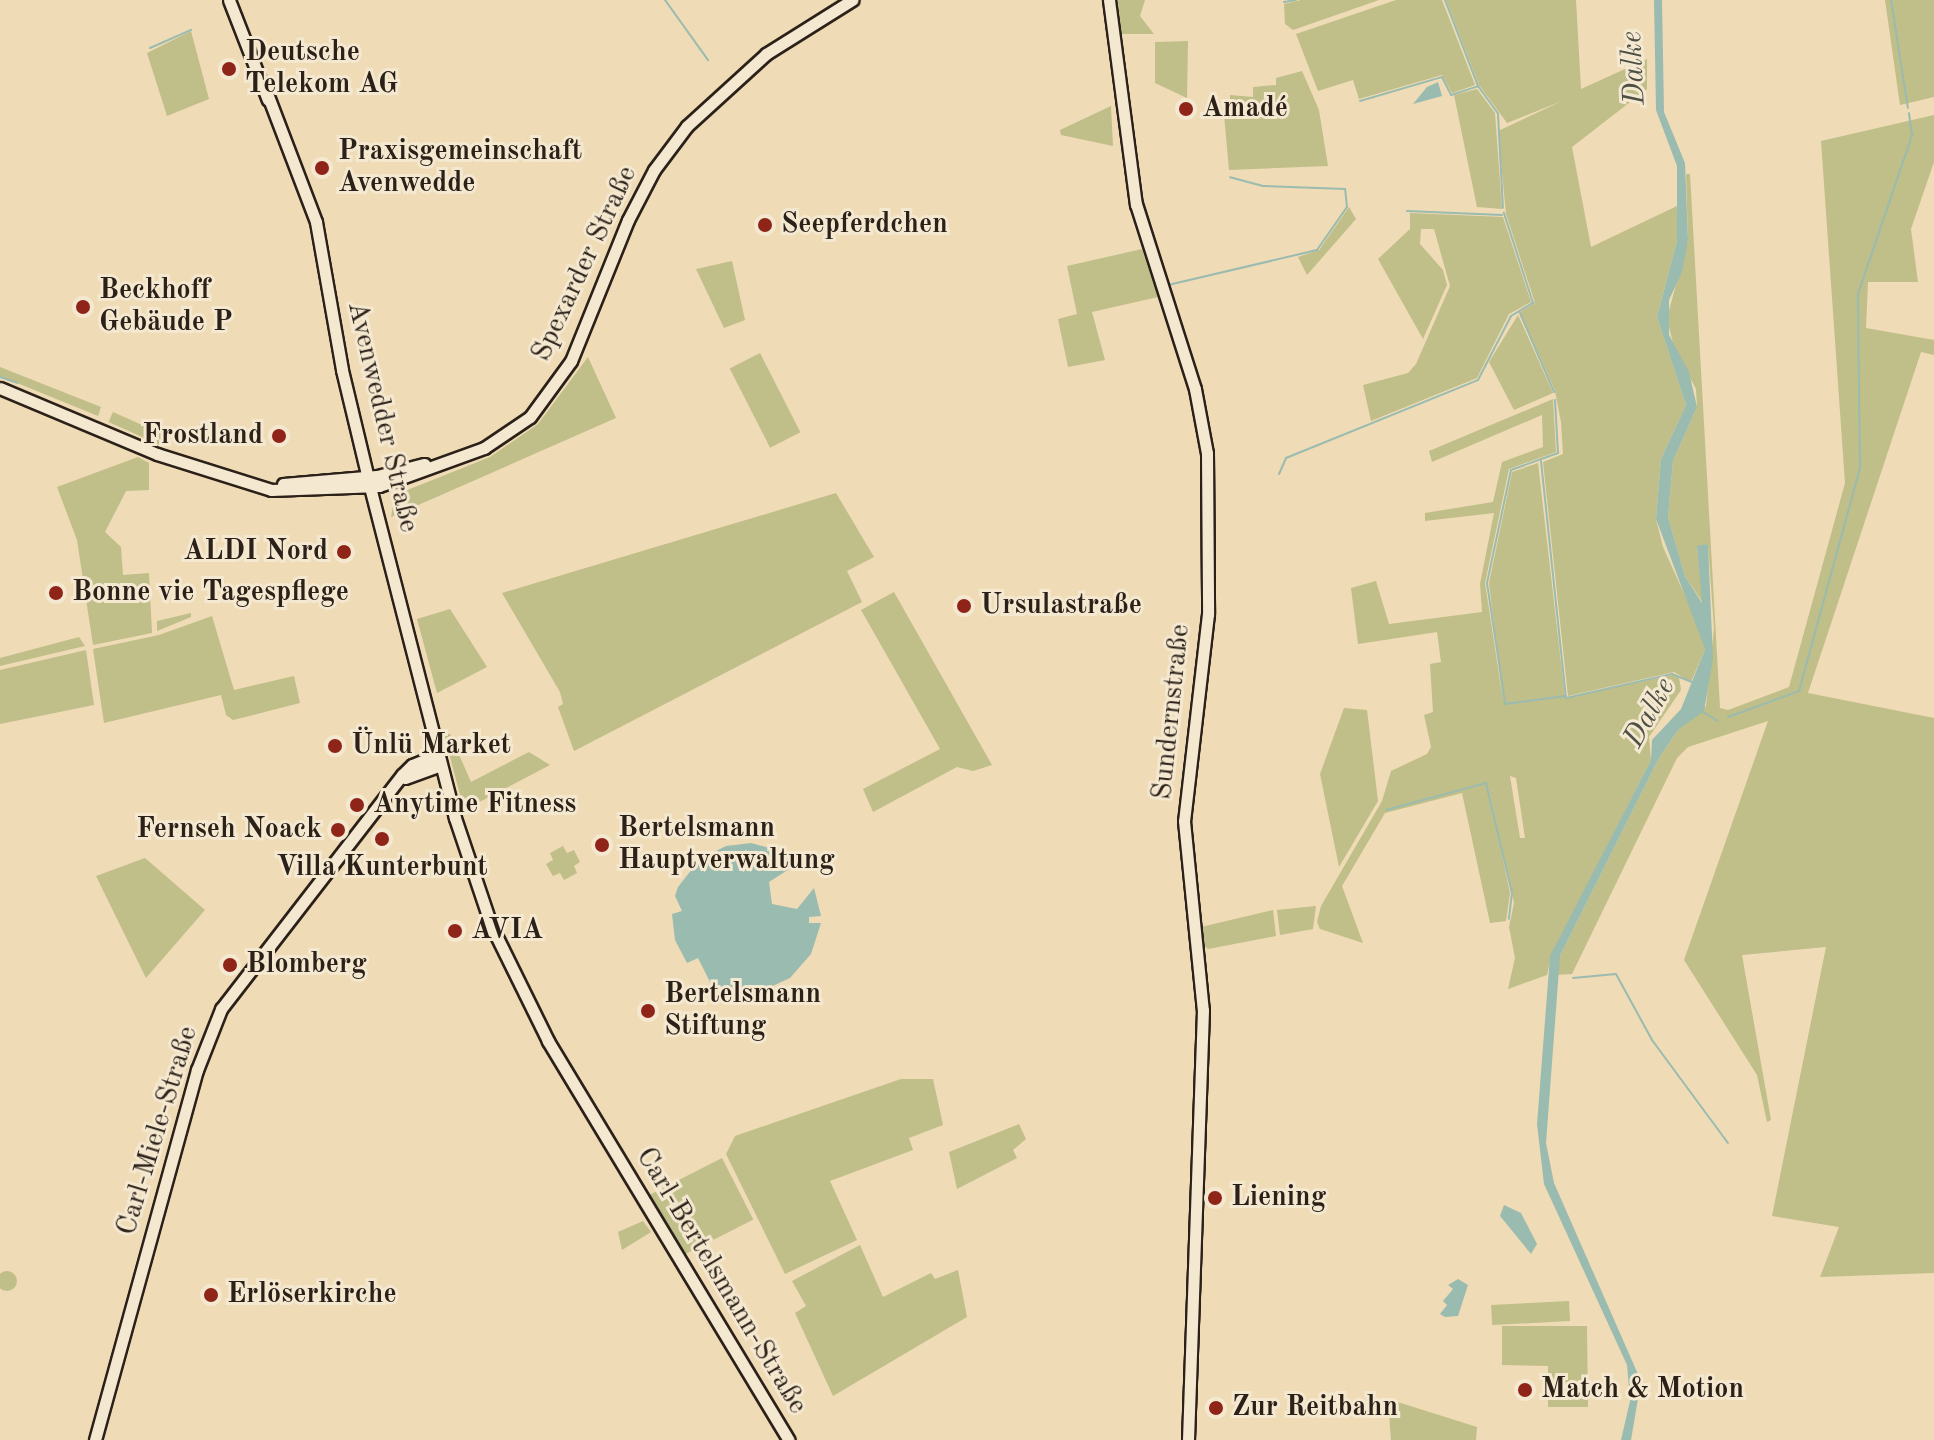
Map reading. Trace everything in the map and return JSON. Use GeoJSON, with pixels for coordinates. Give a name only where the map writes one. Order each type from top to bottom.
{"type":"FeatureCollection","features":[{"type":"Feature","properties":{"kind":"main road","name":"Avenwedder Straße"},"geometry":{"type":"LineString","coordinates":[[229,0],[316,222],[365,482],[437,760]]}},
{"type":"Feature","properties":{"kind":"main road","name":"Spexarder Straße"},"geometry":{"type":"LineString","coordinates":[[365,482],[395,482],[484,448],[530,417],[577,350],[628,220],[670,147],[702,108],[755,62],[852,0]]}},
{"type":"Feature","properties":{"kind":"main road","name":"Sundernstraße"},"geometry":{"type":"LineString","coordinates":[[1109,0],[1136,204],[1195,389],[1207,453],[1208,614],[1184,821],[1203,1010],[1188,1440]]}},
{"type":"Feature","properties":{"kind":"main road"},"geometry":{"type":"LineString","coordinates":[[1,390],[239,482],[365,482]]}},
{"type":"Feature","properties":{"kind":"main road","name":"Spexarder Straße"},"geometry":{"type":"LineString","coordinates":[[365,482],[467,450],[546,397]]}},
{"type":"Feature","properties":{"kind":"main road","name":"Avenwedder Straße"},"geometry":{"type":"LineString","coordinates":[[365,482],[381,529],[437,760]]}},
{"type":"Feature","properties":{"kind":"main road"},"geometry":{"type":"LineString","coordinates":[[381,529],[382,500],[395,482]]}},
{"type":"Feature","properties":{"kind":"main road","name":"Carl-Miele-Straße"},"geometry":{"type":"LineString","coordinates":[[95,1440],[197,1070],[216,1020],[254,961],[412,765],[437,760]]}},
{"type":"Feature","properties":{"kind":"main road","name":"Carl-Bertelsmann-Straße"},"geometry":{"type":"LineString","coordinates":[[437,760],[468,861],[506,961],[612,1147],[789,1440]]}},
{"type":"Feature","properties":{"kind":"shaded area"},"geometry":{"type":"Polygon","coordinates":[[[1116,0],[1145,0],[1140,16],[1154,34],[1120,34],[1116,0]]]}},
{"type":"Feature","properties":{"kind":"shaded area"},"geometry":{"type":"Polygon","coordinates":[[[1301,0],[1379,0],[1293,30],[1285,24],[1284,4],[1301,0]]]}},
{"type":"Feature","properties":{"kind":"shaded area"},"geometry":{"type":"Polygon","coordinates":[[[1396,0],[1442,0],[1475,85],[1452,93],[1442,75],[1359,99],[1353,80],[1318,91],[1296,34],[1396,0]]]}},
{"type":"Feature","properties":{"kind":"shaded area"},"geometry":{"type":"Polygon","coordinates":[[[1446,0],[1576,0],[1581,89],[1647,59],[1647,89],[1572,147],[1591,247],[1677,206],[1677,241],[1657,317],[1686,405],[1661,459],[1656,519],[1663,547],[1702,633],[1705,649],[1691,682],[1674,672],[1568,696],[1543,462],[1563,454],[1561,422],[1555,391],[1520,312],[1535,303],[1506,214],[1498,131],[1562,101],[1507,123],[1479,85],[1446,0]]]}},
{"type":"Feature","properties":{"kind":"shaded area"},"geometry":{"type":"Polygon","coordinates":[[[1885,0],[1934,0],[1934,97],[1900,105],[1885,0]]]}},
{"type":"Feature","properties":{"kind":"shaded area"},"geometry":{"type":"Polygon","coordinates":[[[191,31],[209,99],[167,116],[147,53],[191,31]]]}},
{"type":"Feature","properties":{"kind":"shaded area"},"geometry":{"type":"Polygon","coordinates":[[[1188,41],[1187,98],[1155,83],[1155,42],[1188,41]]]}},
{"type":"Feature","properties":{"kind":"shaded area"},"geometry":{"type":"Polygon","coordinates":[[[1302,71],[1319,110],[1328,166],[1229,170],[1224,115],[1230,114],[1230,95],[1253,97],[1253,87],[1276,85],[1276,78],[1302,71]]]}},
{"type":"Feature","properties":{"kind":"shaded area"},"geometry":{"type":"Polygon","coordinates":[[[1477,89],[1495,113],[1502,209],[1477,207],[1454,95],[1477,89]]]}},
{"type":"Feature","properties":{"kind":"shaded area"},"geometry":{"type":"Polygon","coordinates":[[[1111,106],[1113,146],[1061,135],[1060,130],[1111,106]]]}},
{"type":"Feature","properties":{"kind":"shaded area"},"geometry":{"type":"Polygon","coordinates":[[[1934,115],[1934,162],[1911,229],[1918,282],[1868,282],[1866,328],[1934,340],[1934,355],[1921,352],[1808,693],[1934,718],[1934,1273],[1820,1277],[1839,1227],[1772,1216],[1826,947],[1742,955],[1771,1120],[1767,1122],[1757,1075],[1684,960],[1768,721],[1688,747],[1677,758],[1572,974],[1556,975],[1560,956],[1659,758],[1678,730],[1706,706],[1714,628],[1708,544],[1697,547],[1703,603],[1685,576],[1668,517],[1673,461],[1697,407],[1696,389],[1674,348],[1667,318],[1688,240],[1686,174],[1690,174],[1720,708],[1728,710],[1789,687],[1845,483],[1821,141],[1934,115]]]}},
{"type":"Feature","properties":{"kind":"shaded area"},"geometry":{"type":"Polygon","coordinates":[[[1349,207],[1356,219],[1307,275],[1298,257],[1319,250],[1349,207]]]}},
{"type":"Feature","properties":{"kind":"shaded area"},"geometry":{"type":"Polygon","coordinates":[[[1410,213],[1503,217],[1531,302],[1509,314],[1477,378],[1371,421],[1363,385],[1408,373],[1416,364],[1450,286],[1434,229],[1421,229],[1420,244],[1443,270],[1447,285],[1423,339],[1378,259],[1410,229],[1410,213]]]}},
{"type":"Feature","properties":{"kind":"shaded area"},"geometry":{"type":"Polygon","coordinates":[[[1142,249],[1158,297],[1092,312],[1105,360],[1068,367],[1058,319],[1077,314],[1067,266],[1142,249]]]}},
{"type":"Feature","properties":{"kind":"shaded area"},"geometry":{"type":"Polygon","coordinates":[[[732,261],[745,320],[724,328],[696,269],[732,261]]]}},
{"type":"Feature","properties":{"kind":"shaded area"},"geometry":{"type":"Polygon","coordinates":[[[1518,315],[1553,393],[1514,410],[1489,362],[1518,315]]]}},
{"type":"Feature","properties":{"kind":"shaded area"},"geometry":{"type":"Polygon","coordinates":[[[760,353],[800,432],[770,448],[730,368],[760,353]]]}},
{"type":"Feature","properties":{"kind":"shaded area"},"geometry":{"type":"Polygon","coordinates":[[[588,357],[616,418],[391,517],[395,495],[490,457],[538,424],[588,357]]]}},
{"type":"Feature","properties":{"kind":"shaded area"},"geometry":{"type":"Polygon","coordinates":[[[0,367],[101,407],[98,416],[0,376],[0,367]]]}},
{"type":"Feature","properties":{"kind":"shaded area"},"geometry":{"type":"Polygon","coordinates":[[[1553,399],[1556,452],[1509,469],[1485,583],[1503,700],[1489,583],[1512,472],[1538,463],[1565,698],[1672,675],[1679,677],[1681,690],[1649,737],[1651,760],[1551,956],[1547,975],[1508,989],[1515,958],[1509,927],[1514,903],[1487,782],[1510,893],[1506,921],[1490,923],[1462,793],[1385,813],[1342,886],[1363,943],[1320,929],[1317,922],[1321,906],[1382,801],[1391,771],[1427,754],[1431,747],[1424,715],[1433,712],[1430,664],[1441,662],[1437,632],[1358,644],[1351,588],[1376,581],[1389,624],[1482,612],[1480,584],[1494,513],[1425,521],[1425,513],[1493,502],[1502,462],[1543,447],[1542,415],[1432,462],[1429,451],[1553,399]],[[1510,776],[1520,838],[1525,838],[1516,778],[1510,776]]]}},
{"type":"Feature","properties":{"kind":"shaded area"},"geometry":{"type":"Polygon","coordinates":[[[113,412],[167,436],[162,446],[109,422],[113,412]]]}},
{"type":"Feature","properties":{"kind":"shaded area"},"geometry":{"type":"Polygon","coordinates":[[[138,457],[149,463],[149,490],[126,491],[105,532],[121,547],[123,575],[149,573],[152,633],[93,645],[77,540],[57,487],[138,457]]]}},
{"type":"Feature","properties":{"kind":"shaded area"},"geometry":{"type":"Polygon","coordinates":[[[836,493],[874,557],[847,571],[862,602],[574,751],[558,707],[563,704],[560,692],[502,593],[836,493]]]}},
{"type":"Feature","properties":{"kind":"shaded area"},"geometry":{"type":"Polygon","coordinates":[[[894,592],[992,765],[973,771],[957,767],[873,812],[863,789],[940,749],[861,610],[894,592]]]}},
{"type":"Feature","properties":{"kind":"shaded area"},"geometry":{"type":"Polygon","coordinates":[[[450,609],[487,667],[437,693],[417,619],[450,609]]]}},
{"type":"Feature","properties":{"kind":"shaded area"},"geometry":{"type":"Polygon","coordinates":[[[191,613],[191,617],[157,631],[157,621],[191,613]]]}},
{"type":"Feature","properties":{"kind":"shaded area"},"geometry":{"type":"Polygon","coordinates":[[[212,616],[234,690],[294,676],[300,703],[233,720],[226,715],[221,695],[104,723],[93,649],[159,635],[212,616]]]}},
{"type":"Feature","properties":{"kind":"shaded area"},"geometry":{"type":"Polygon","coordinates":[[[79,637],[85,646],[0,666],[0,658],[79,637]]]}},
{"type":"Feature","properties":{"kind":"shaded area"},"geometry":{"type":"Polygon","coordinates":[[[86,650],[94,705],[0,724],[0,670],[86,650]]]}},
{"type":"Feature","properties":{"kind":"shaded area"},"geometry":{"type":"Polygon","coordinates":[[[1344,708],[1367,710],[1378,801],[1339,867],[1320,774],[1344,708]]]}},
{"type":"Feature","properties":{"kind":"shaded area"},"geometry":{"type":"Polygon","coordinates":[[[444,734],[450,734],[471,782],[529,752],[550,765],[464,810],[444,734]]]}},
{"type":"Feature","properties":{"kind":"shaded area"},"geometry":{"type":"Polygon","coordinates":[[[563,846],[567,853],[574,850],[580,862],[574,866],[577,873],[564,880],[560,873],[553,876],[546,864],[553,860],[550,853],[563,846]]]}},
{"type":"Feature","properties":{"kind":"shaded area"},"geometry":{"type":"Polygon","coordinates":[[[145,858],[205,910],[146,978],[96,876],[145,858]]]}},
{"type":"Feature","properties":{"kind":"shaded area"},"geometry":{"type":"Polygon","coordinates":[[[1316,906],[1313,929],[1280,935],[1277,910],[1316,906]]]}},
{"type":"Feature","properties":{"kind":"shaded area"},"geometry":{"type":"Polygon","coordinates":[[[1273,910],[1276,936],[1208,949],[1202,944],[1201,927],[1273,910]]]}},
{"type":"Feature","properties":{"kind":"shaded area"},"geometry":{"type":"Polygon","coordinates":[[[901,1079],[933,1079],[943,1125],[909,1138],[913,1150],[830,1181],[857,1240],[785,1274],[726,1154],[735,1136],[901,1079]]]}},
{"type":"Feature","properties":{"kind":"shaded area"},"geometry":{"type":"Polygon","coordinates":[[[1019,1124],[1026,1139],[1013,1150],[1017,1158],[957,1189],[949,1152],[1019,1124]]]}},
{"type":"Feature","properties":{"kind":"shaded area"},"geometry":{"type":"Polygon","coordinates":[[[722,1158],[753,1219],[681,1256],[650,1195],[722,1158]]]}},
{"type":"Feature","properties":{"kind":"shaded area"},"geometry":{"type":"Polygon","coordinates":[[[643,1221],[651,1232],[622,1250],[618,1232],[643,1221]]]}},
{"type":"Feature","properties":{"kind":"shaded area"},"geometry":{"type":"Polygon","coordinates":[[[860,1245],[883,1297],[931,1273],[935,1279],[958,1270],[967,1317],[833,1396],[795,1313],[806,1306],[792,1281],[860,1245]]]}},
{"type":"Feature","properties":{"kind":"shaded area"},"geometry":{"type":"Polygon","coordinates":[[[7,1271],[14,1274],[17,1281],[14,1288],[7,1291],[0,1288],[-3,1281],[0,1274],[7,1271]]]}},
{"type":"Feature","properties":{"kind":"shaded area"},"geometry":{"type":"Polygon","coordinates":[[[1569,1301],[1570,1321],[1492,1325],[1491,1305],[1569,1301]]]}},
{"type":"Feature","properties":{"kind":"shaded area"},"geometry":{"type":"Polygon","coordinates":[[[1502,1326],[1587,1326],[1588,1407],[1548,1407],[1548,1366],[1502,1365],[1502,1326]]]}},
{"type":"Feature","properties":{"kind":"shaded area"},"geometry":{"type":"Polygon","coordinates":[[[1388,1399],[1477,1427],[1476,1440],[1391,1440],[1388,1399]]]}},
{"type":"Feature","properties":{"kind":"water"},"geometry":{"type":"Polygon","coordinates":[[[1654,0],[1662,0],[1664,112],[1685,163],[1688,240],[1682,272],[1669,300],[1669,335],[1689,372],[1697,407],[1673,461],[1668,517],[1685,576],[1702,603],[1697,546],[1708,544],[1713,659],[1704,711],[1678,730],[1659,758],[1560,956],[1546,1143],[1554,1183],[1641,1381],[1631,1440],[1621,1440],[1630,1401],[1627,1365],[1544,1184],[1537,1124],[1550,956],[1651,760],[1652,740],[1681,709],[1705,649],[1656,519],[1661,459],[1686,405],[1657,317],[1677,241],[1677,166],[1656,110],[1654,0]]]}},
{"type":"Feature","properties":{"kind":"water"},"geometry":{"type":"Polygon","coordinates":[[[1438,82],[1442,96],[1413,104],[1427,87],[1438,82]]]}},
{"type":"Feature","properties":{"kind":"water"},"geometry":{"type":"Polygon","coordinates":[[[751,843],[777,850],[797,864],[769,882],[772,904],[797,909],[814,888],[821,916],[809,917],[809,923],[821,923],[811,954],[790,978],[764,990],[734,991],[711,984],[698,958],[687,963],[675,940],[672,914],[682,911],[675,896],[678,887],[700,859],[726,846],[751,843]]]}},
{"type":"Feature","properties":{"kind":"water"},"geometry":{"type":"Polygon","coordinates":[[[1504,1205],[1521,1213],[1537,1244],[1531,1254],[1500,1216],[1504,1205]]]}},
{"type":"Feature","properties":{"kind":"water"},"geometry":{"type":"Polygon","coordinates":[[[1458,1279],[1468,1285],[1458,1316],[1445,1317],[1440,1314],[1447,1305],[1443,1301],[1453,1289],[1448,1285],[1458,1279]]]}},
{"type":"Feature","properties":{"kind":"waterway"},"geometry":{"type":"LineString","coordinates":[[665,0],[708,60]]}},
{"type":"Feature","properties":{"kind":"waterway"},"geometry":{"type":"LineString","coordinates":[[1115,0],[1119,34]]}},
{"type":"Feature","properties":{"kind":"waterway"},"geometry":{"type":"LineString","coordinates":[[1284,2],[1296,0]]}},
{"type":"Feature","properties":{"kind":"waterway"},"geometry":{"type":"LineString","coordinates":[[1445,0],[1478,86],[1498,114],[1503,208]]}},
{"type":"Feature","properties":{"kind":"waterway"},"geometry":{"type":"LineString","coordinates":[[1891,0],[1908,108]]}},
{"type":"Feature","properties":{"kind":"waterway"},"geometry":{"type":"LineString","coordinates":[[150,48],[191,30]]}},
{"type":"Feature","properties":{"kind":"waterway"},"geometry":{"type":"LineString","coordinates":[[1360,101],[1442,77],[1451,95],[1478,86]]}},
{"type":"Feature","properties":{"kind":"waterway"},"geometry":{"type":"LineString","coordinates":[[1728,717],[1799,691],[1860,468],[1858,294],[1912,135],[1909,113]]}},
{"type":"Feature","properties":{"kind":"waterway"},"geometry":{"type":"LineString","coordinates":[[1140,191],[1168,285],[1317,250],[1347,207],[1345,189],[1263,186],[1230,177]]}},
{"type":"Feature","properties":{"kind":"waterway"},"geometry":{"type":"LineString","coordinates":[[1407,211],[1502,215]]}},
{"type":"Feature","properties":{"kind":"waterway"},"geometry":{"type":"LineString","coordinates":[[1279,474],[1286,458],[1478,380],[1511,316],[1533,303],[1504,213]]}},
{"type":"Feature","properties":{"kind":"waterway"},"geometry":{"type":"LineString","coordinates":[[1520,313],[1554,392]]}},
{"type":"Feature","properties":{"kind":"waterway"},"geometry":{"type":"LineString","coordinates":[[0,377],[17,383]]}},
{"type":"Feature","properties":{"kind":"waterway"},"geometry":{"type":"LineString","coordinates":[[1555,400],[1558,453],[1511,470],[1487,583],[1505,704],[1565,696]]}},
{"type":"Feature","properties":{"kind":"waterway","name":"Dalke"},"geometry":{"type":"LineString","coordinates":[[1541,461],[1566,698],[1672,674],[1692,682]]}},
{"type":"Feature","properties":{"kind":"waterway"},"geometry":{"type":"LineString","coordinates":[[1703,712],[1718,721]]}},
{"type":"Feature","properties":{"kind":"waterway"},"geometry":{"type":"LineString","coordinates":[[1386,810],[1486,783],[1512,893],[1509,919]]}},
{"type":"Feature","properties":{"kind":"waterway"},"geometry":{"type":"LineString","coordinates":[[1573,978],[1616,974],[1652,1040],[1728,1143]]}},
{"type":"Feature","properties":{"kind":"place","name":"Deutsche Telekom AG"},"geometry":{"type":"Point","coordinates":[229,69]}},
{"type":"Feature","properties":{"kind":"place","name":"Amadé"},"geometry":{"type":"Point","coordinates":[1186,109]}},
{"type":"Feature","properties":{"kind":"place","name":"Praxisgemeinschaft Avenwedde"},"geometry":{"type":"Point","coordinates":[322,168]}},
{"type":"Feature","properties":{"kind":"place","name":"Seepferdchen"},"geometry":{"type":"Point","coordinates":[765,225]}},
{"type":"Feature","properties":{"kind":"place","name":"Beckhoff Gebäude P"},"geometry":{"type":"Point","coordinates":[83,307]}},
{"type":"Feature","properties":{"kind":"place","name":"Frostland"},"geometry":{"type":"Point","coordinates":[279,436]}},
{"type":"Feature","properties":{"kind":"place","name":"ALDI Nord"},"geometry":{"type":"Point","coordinates":[344,552]}},
{"type":"Feature","properties":{"kind":"place","name":"Bonne vie Tagespflege"},"geometry":{"type":"Point","coordinates":[56,593]}},
{"type":"Feature","properties":{"kind":"place","name":"Ursulastraße"},"geometry":{"type":"Point","coordinates":[964,606]}},
{"type":"Feature","properties":{"kind":"place","name":"Ünlü Market"},"geometry":{"type":"Point","coordinates":[335,746]}},
{"type":"Feature","properties":{"kind":"place","name":"Anytime Fitness"},"geometry":{"type":"Point","coordinates":[357,805]}},
{"type":"Feature","properties":{"kind":"place","name":"Fernseh Noack"},"geometry":{"type":"Point","coordinates":[338,830]}},
{"type":"Feature","properties":{"kind":"place","name":"Villa Kunterbunt"},"geometry":{"type":"Point","coordinates":[382,839]}},
{"type":"Feature","properties":{"kind":"place","name":"Bertelsmann Hauptverwaltung"},"geometry":{"type":"Point","coordinates":[602,845]}},
{"type":"Feature","properties":{"kind":"place","name":"AVIA"},"geometry":{"type":"Point","coordinates":[455,931]}},
{"type":"Feature","properties":{"kind":"place","name":"Blomberg"},"geometry":{"type":"Point","coordinates":[230,965]}},
{"type":"Feature","properties":{"kind":"place","name":"Bertelsmann Stiftung"},"geometry":{"type":"Point","coordinates":[648,1011]}},
{"type":"Feature","properties":{"kind":"place","name":"Liening"},"geometry":{"type":"Point","coordinates":[1215,1198]}},
{"type":"Feature","properties":{"kind":"place","name":"Erlöserkirche"},"geometry":{"type":"Point","coordinates":[211,1295]}},
{"type":"Feature","properties":{"kind":"place","name":"Match & Motion"},"geometry":{"type":"Point","coordinates":[1525,1390]}},
{"type":"Feature","properties":{"kind":"place","name":"Zur Reitbahn"},"geometry":{"type":"Point","coordinates":[1216,1408]}}]}
